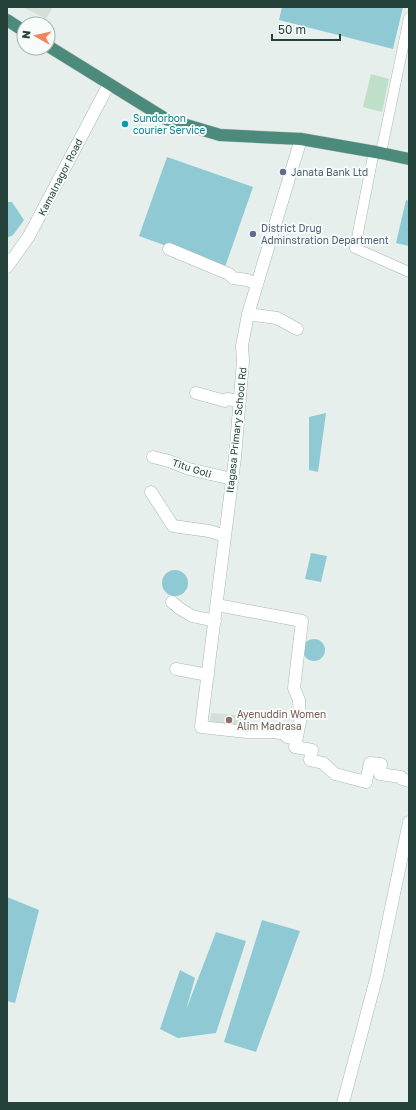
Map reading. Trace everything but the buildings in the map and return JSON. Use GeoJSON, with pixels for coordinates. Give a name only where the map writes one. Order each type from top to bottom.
{"type":"FeatureCollection","features":[{"type":"Feature","properties":{"kind":"highway"},"geometry":{"type":"LineString","coordinates":[[7,20],[16,26]]}},
{"type":"Feature","properties":{"kind":"highway"},"geometry":{"type":"LineString","coordinates":[[56,51],[166,119],[220,135],[301,139],[409,159]]}},
{"type":"Feature","properties":{"kind":"street"},"geometry":{"type":"LineString","coordinates":[[409,18],[355,248],[409,272]]}},
{"type":"Feature","properties":{"kind":"street","name":"Kamalnagor Road"},"geometry":{"type":"LineString","coordinates":[[7,267],[29,236],[109,84]]}},
{"type":"Feature","properties":{"kind":"street","name":"Itagasa Primary School Rd"},"geometry":{"type":"LineString","coordinates":[[296,739],[287,737],[287,734],[274,732],[248,732],[202,727],[232,479],[240,401],[243,361],[242,346],[248,314],[301,139]]}},
{"type":"Feature","properties":{"kind":"street"},"geometry":{"type":"LineString","coordinates":[[169,249],[229,274],[233,278],[247,280],[257,284]]}},
{"type":"Feature","properties":{"kind":"street"},"geometry":{"type":"LineString","coordinates":[[248,314],[277,318],[297,329]]}},
{"type":"Feature","properties":{"kind":"street"},"geometry":{"type":"LineString","coordinates":[[196,393],[225,401],[227,399],[240,401]]}},
{"type":"Feature","properties":{"kind":"street","name":"Titu Goli"},"geometry":{"type":"LineString","coordinates":[[153,457],[169,461],[189,469],[232,479]]}},
{"type":"Feature","properties":{"kind":"street"},"geometry":{"type":"LineString","coordinates":[[151,492],[173,526],[209,531],[225,536]]}},
{"type":"Feature","properties":{"kind":"street"},"geometry":{"type":"LineString","coordinates":[[172,602],[192,616],[215,621]]}},
{"type":"Feature","properties":{"kind":"street"},"geometry":{"type":"LineString","coordinates":[[216,605],[302,621],[294,688],[298,700],[300,721],[294,747],[312,750],[310,760],[322,763],[334,774],[366,782],[370,763],[381,764],[380,774],[402,777],[402,779],[409,781]]}},
{"type":"Feature","properties":{"kind":"street"},"geometry":{"type":"LineString","coordinates":[[176,669],[208,675]]}},
{"type":"Feature","properties":{"kind":"street"},"geometry":{"type":"LineString","coordinates":[[343,1103],[377,975],[409,822]]}},
{"type":"Feature","properties":{"kind":"shaded area"},"geometry":{"type":"Polygon","coordinates":[[[23,7],[53,7],[48,16],[40,16],[23,7]]]}},
{"type":"Feature","properties":{"kind":"shaded area","name":"Ayenuddin Women Alim Madrasa"},"geometry":{"type":"Polygon","coordinates":[[[211,713],[248,716],[247,728],[210,724],[211,713]]]}},
{"type":"Feature","properties":{"kind":"green space"},"geometry":{"type":"Polygon","coordinates":[[[371,74],[389,79],[382,112],[363,107],[371,74]]]}},
{"type":"Feature","properties":{"kind":"water"},"geometry":{"type":"Polygon","coordinates":[[[282,7],[403,7],[393,49],[279,20],[282,7]]]}},
{"type":"Feature","properties":{"kind":"water"},"geometry":{"type":"Polygon","coordinates":[[[167,157],[253,187],[225,267],[139,236],[167,157]]]}},
{"type":"Feature","properties":{"kind":"water"},"geometry":{"type":"Polygon","coordinates":[[[406,200],[409,201],[409,246],[396,243],[406,200]]]}},
{"type":"Feature","properties":{"kind":"water"},"geometry":{"type":"Polygon","coordinates":[[[7,202],[12,202],[24,220],[13,235],[7,238],[7,202]]]}},
{"type":"Feature","properties":{"kind":"water"},"geometry":{"type":"Polygon","coordinates":[[[326,413],[318,472],[309,470],[309,417],[326,413]]]}},
{"type":"Feature","properties":{"kind":"water"},"geometry":{"type":"Polygon","coordinates":[[[311,553],[327,556],[321,582],[305,579],[311,553]]]}},
{"type":"Feature","properties":{"kind":"water"},"geometry":{"type":"Polygon","coordinates":[[[175,570],[184,574],[188,583],[184,592],[175,596],[166,592],[162,583],[166,574],[175,570]]]}},
{"type":"Feature","properties":{"kind":"water"},"geometry":{"type":"Polygon","coordinates":[[[310,639],[318,639],[325,646],[325,654],[318,661],[310,661],[303,654],[303,646],[310,639]]]}},
{"type":"Feature","properties":{"kind":"water"},"geometry":{"type":"Polygon","coordinates":[[[7,897],[39,910],[15,1003],[7,1001],[7,897]]]}},
{"type":"Feature","properties":{"kind":"water"},"geometry":{"type":"Polygon","coordinates":[[[262,920],[300,931],[256,1052],[224,1042],[262,920]]]}},
{"type":"Feature","properties":{"kind":"water"},"geometry":{"type":"Polygon","coordinates":[[[216,932],[246,941],[216,1033],[178,1038],[160,1029],[180,970],[195,978],[186,1010],[216,932]]]}},
{"type":"Feature","properties":{"kind":"place","name":"Sundorbon courier Service"},"geometry":{"type":"Point","coordinates":[125,124]}},
{"type":"Feature","properties":{"kind":"place","name":"Janata Bank Ltd"},"geometry":{"type":"Point","coordinates":[283,172]}},
{"type":"Feature","properties":{"kind":"place","name":"District Drug Adminstration Department"},"geometry":{"type":"Point","coordinates":[253,234]}},
{"type":"Feature","properties":{"kind":"place","name":"Ayenuddin Women Alim Madrasa"},"geometry":{"type":"Point","coordinates":[229,720]}}]}
